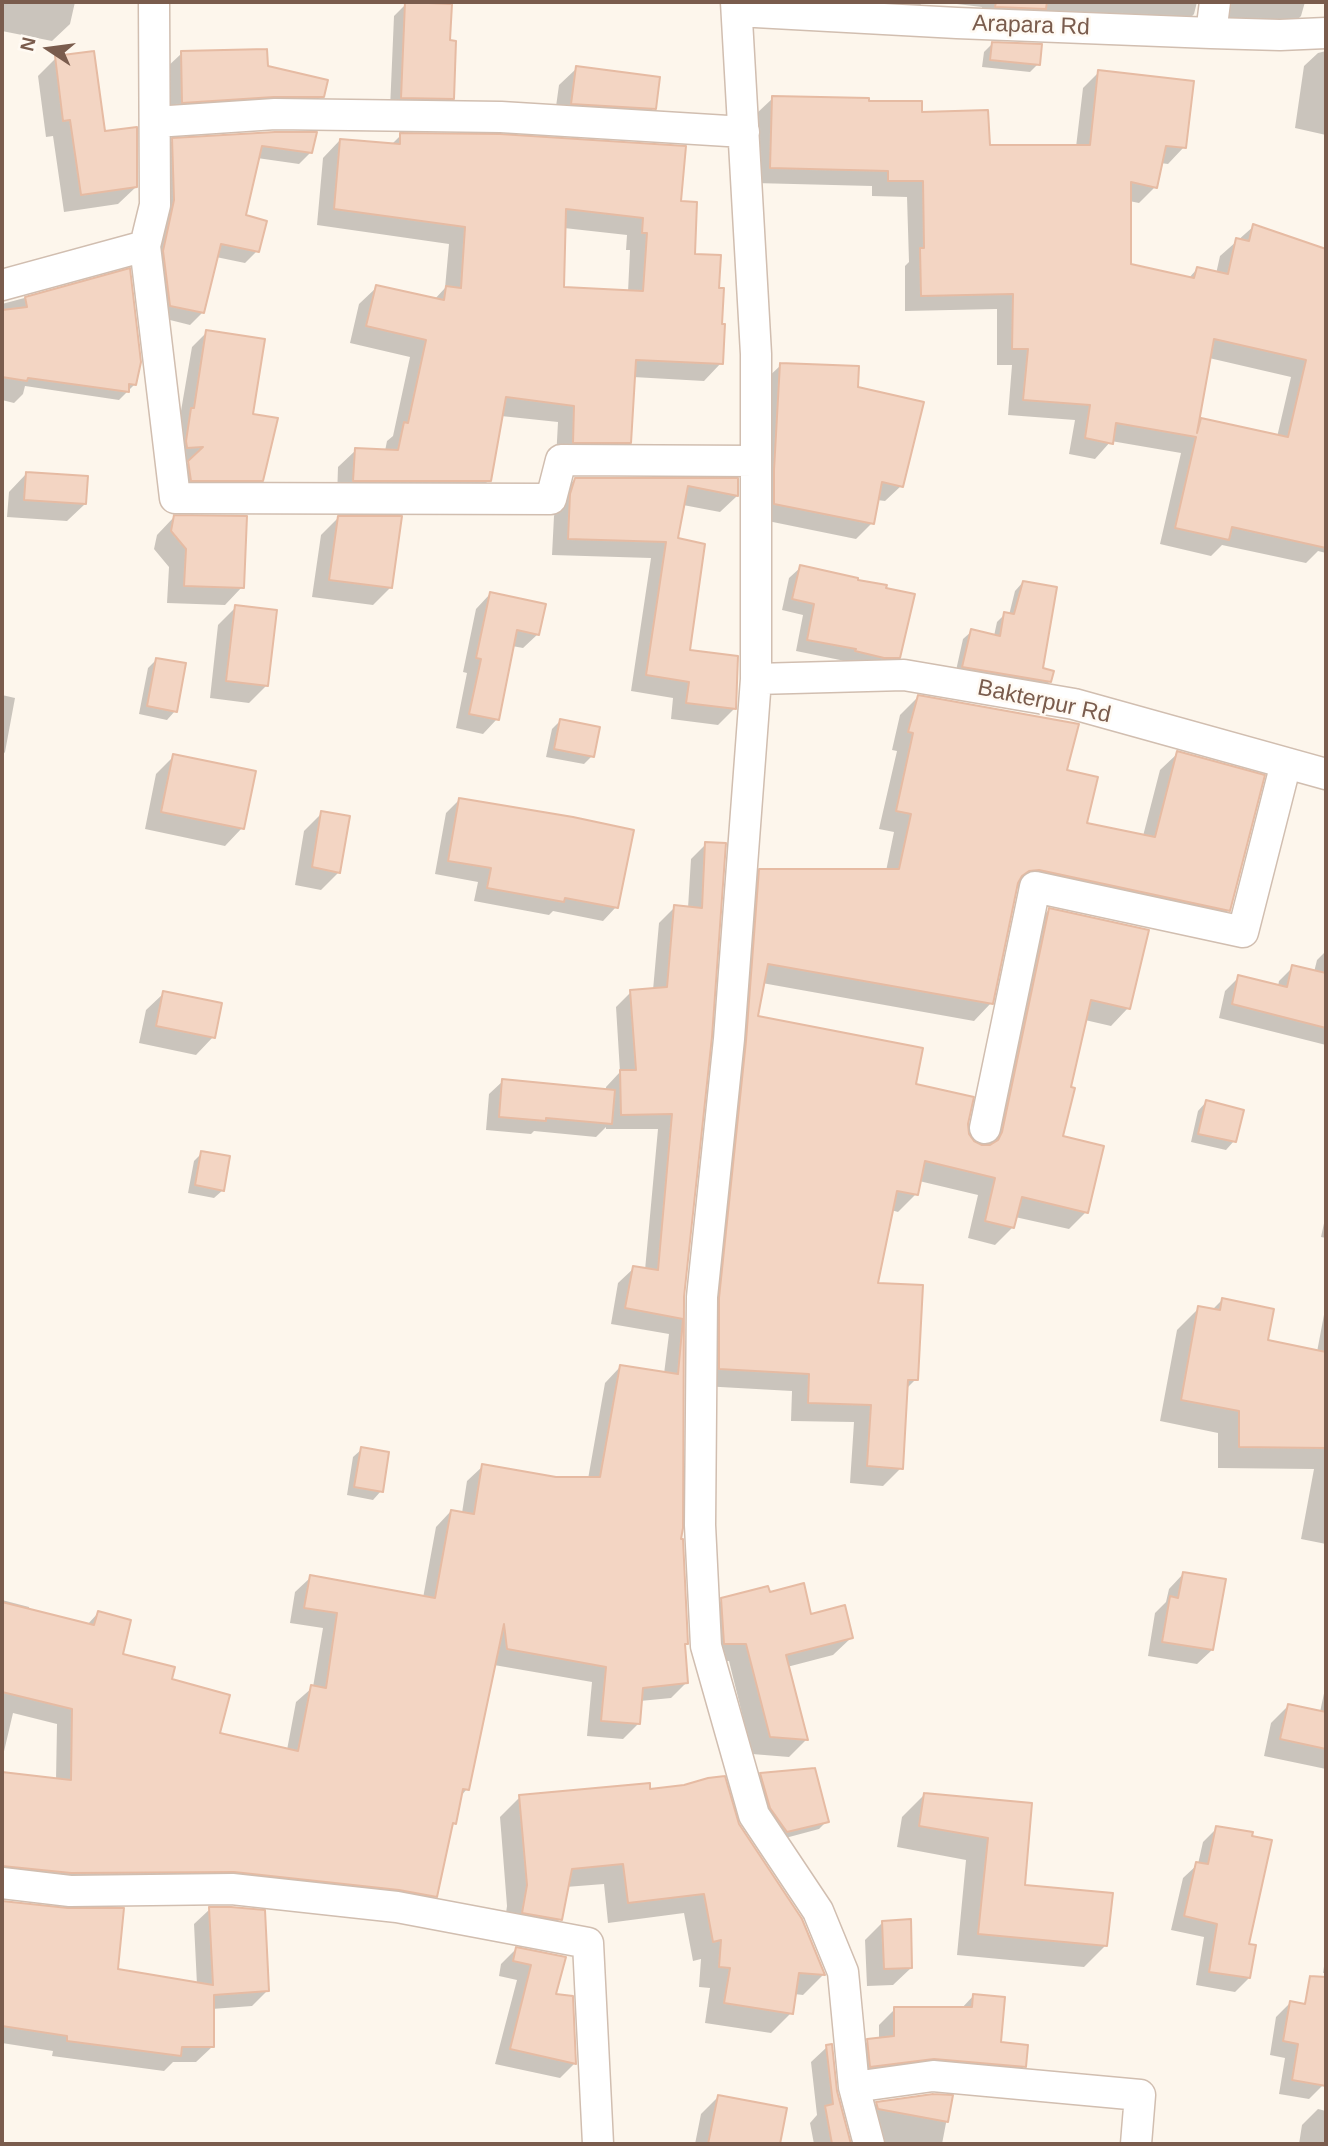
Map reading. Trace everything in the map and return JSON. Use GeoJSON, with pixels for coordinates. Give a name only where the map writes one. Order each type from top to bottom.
{"type":"FeatureCollection","features":[{"type":"Feature","properties":{"kind":"street"},"geometry":{"type":"LineString","coordinates":[[154,2],[155,205],[145,246],[175,498],[551,499],[561,460],[756,461]]}},
{"type":"Feature","properties":{"kind":"street"},"geometry":{"type":"LineString","coordinates":[[1211,33],[1215,2]]}},
{"type":"Feature","properties":{"kind":"street"},"geometry":{"type":"LineString","coordinates":[[736,6],[756,354],[756,679],[729,1040],[702,1297],[700,1525],[706,1646],[754,1815],[818,1911],[843,1972],[854,2087],[869,2144]]}},
{"type":"Feature","properties":{"kind":"street","name":"Arapara Rd"},"geometry":{"type":"LineString","coordinates":[[736,6],[957,23],[1280,35],[1326,33]]}},
{"type":"Feature","properties":{"kind":"street"},"geometry":{"type":"LineString","coordinates":[[155,122],[275,114],[501,117],[744,132]]}},
{"type":"Feature","properties":{"kind":"street"},"geometry":{"type":"LineString","coordinates":[[2,285],[145,246]]}},
{"type":"Feature","properties":{"kind":"street","name":"Bakterpur Rd"},"geometry":{"type":"LineString","coordinates":[[756,679],[904,675],[1074,704],[1326,774]]}},
{"type":"Feature","properties":{"kind":"street"},"geometry":{"type":"LineString","coordinates":[[985,1128],[1035,887],[1243,932],[1286,763]]}},
{"type":"Feature","properties":{"kind":"street"},"geometry":{"type":"LineString","coordinates":[[2,1883],[70,1891],[232,1889],[397,1907],[588,1942],[598,2144]]}},
{"type":"Feature","properties":{"kind":"street"},"geometry":{"type":"LineString","coordinates":[[854,2087],[933,2076],[1140,2095],[1136,2144]]}},
{"type":"Feature","properties":{"kind":"building"},"geometry":{"type":"Polygon","coordinates":[[[405,2],[452,4],[450,40],[456,41],[454,99],[401,98],[405,2]]]}},
{"type":"Feature","properties":{"kind":"building"},"geometry":{"type":"Polygon","coordinates":[[[996,2],[1047,2],[1046,9],[995,7],[996,2]]]}},
{"type":"Feature","properties":{"kind":"building"},"geometry":{"type":"Polygon","coordinates":[[[992,42],[1042,44],[1040,65],[990,60],[992,42]]]}},
{"type":"Feature","properties":{"kind":"building"},"geometry":{"type":"Polygon","coordinates":[[[267,49],[268,66],[328,80],[324,97],[274,97],[182,103],[181,51],[267,49]]]}},
{"type":"Feature","properties":{"kind":"building"},"geometry":{"type":"Polygon","coordinates":[[[94,51],[105,131],[137,127],[137,187],[81,195],[70,120],[63,121],[55,56],[94,51]]]}},
{"type":"Feature","properties":{"kind":"building"},"geometry":{"type":"Polygon","coordinates":[[[576,66],[660,77],[656,109],[571,104],[576,66]]]}},
{"type":"Feature","properties":{"kind":"building"},"geometry":{"type":"Polygon","coordinates":[[[1098,70],[1194,81],[1186,148],[1166,146],[1157,188],[1131,182],[1131,264],[1194,278],[1197,267],[1228,274],[1236,238],[1249,241],[1253,224],[1326,249],[1326,548],[1232,527],[1229,540],[1175,528],[1196,437],[1116,423],[1113,444],[1085,438],[1090,405],[1023,400],[1028,349],[1012,349],[1013,294],[921,296],[920,248],[924,248],[923,181],[888,181],[888,171],[770,168],[772,96],[922,101],[922,112],[988,110],[990,145],[1090,145],[1098,70]],[[1214,339],[1197,433],[1201,418],[1288,437],[1306,360],[1214,339]]]}},
{"type":"Feature","properties":{"kind":"building"},"geometry":{"type":"Polygon","coordinates":[[[317,132],[312,153],[262,146],[246,215],[267,221],[259,252],[221,244],[204,313],[170,306],[163,251],[174,200],[172,138],[317,132]]]}},
{"type":"Feature","properties":{"kind":"building"},"geometry":{"type":"Polygon","coordinates":[[[400,133],[500,134],[686,146],[681,201],[697,202],[695,254],[721,255],[719,288],[724,288],[722,324],[725,324],[723,364],[636,360],[631,443],[573,443],[574,406],[506,397],[491,481],[353,481],[355,448],[398,450],[404,422],[408,423],[426,340],[366,326],[376,285],[444,300],[446,286],[461,288],[465,227],[334,209],[340,139],[400,144],[400,133]],[[566,209],[564,287],[643,291],[647,233],[642,233],[643,218],[566,209]]]}},
{"type":"Feature","properties":{"kind":"building"},"geometry":{"type":"Polygon","coordinates":[[[130,268],[141,362],[136,385],[129,384],[129,392],[2,377],[2,310],[27,307],[25,297],[130,268]]]}},
{"type":"Feature","properties":{"kind":"building"},"geometry":{"type":"Polygon","coordinates":[[[206,330],[265,339],[253,414],[278,418],[263,481],[191,481],[188,461],[203,447],[187,448],[186,441],[206,330]]]}},
{"type":"Feature","properties":{"kind":"building"},"geometry":{"type":"Polygon","coordinates":[[[780,363],[859,366],[858,387],[924,402],[903,487],[882,482],[874,524],[774,504],[780,363]]]}},
{"type":"Feature","properties":{"kind":"building"},"geometry":{"type":"Polygon","coordinates":[[[26,472],[88,476],[86,504],[24,500],[26,472]]]}},
{"type":"Feature","properties":{"kind":"building"},"geometry":{"type":"Polygon","coordinates":[[[575,478],[738,478],[738,496],[688,486],[678,538],[705,544],[690,650],[738,656],[736,709],[686,703],[689,682],[646,675],[666,542],[568,539],[570,494],[575,478]]]}},
{"type":"Feature","properties":{"kind":"building"},"geometry":{"type":"Polygon","coordinates":[[[174,515],[247,516],[244,588],[184,586],[186,549],[171,531],[174,515]]]}},
{"type":"Feature","properties":{"kind":"building"},"geometry":{"type":"Polygon","coordinates":[[[338,516],[402,516],[392,588],[329,580],[338,516]]]}},
{"type":"Feature","properties":{"kind":"building"},"geometry":{"type":"Polygon","coordinates":[[[800,565],[915,594],[900,658],[884,658],[855,651],[856,649],[807,640],[814,604],[792,599],[800,565]]]}},
{"type":"Feature","properties":{"kind":"building"},"geometry":{"type":"Polygon","coordinates":[[[1023,581],[1057,587],[1043,668],[1054,671],[1051,682],[962,667],[971,629],[1000,636],[1004,612],[1014,614],[1023,581]]]}},
{"type":"Feature","properties":{"kind":"building"},"geometry":{"type":"Polygon","coordinates":[[[490,592],[546,604],[539,635],[517,630],[499,720],[469,714],[481,659],[476,658],[490,592]]]}},
{"type":"Feature","properties":{"kind":"building"},"geometry":{"type":"Polygon","coordinates":[[[235,605],[277,610],[268,686],[226,681],[235,605]]]}},
{"type":"Feature","properties":{"kind":"building"},"geometry":{"type":"Polygon","coordinates":[[[156,658],[186,663],[177,712],[147,706],[156,658]]]}},
{"type":"Feature","properties":{"kind":"building"},"geometry":{"type":"Polygon","coordinates":[[[918,695],[1079,724],[1067,770],[1098,777],[1087,823],[1155,837],[1177,751],[1265,775],[1230,911],[1039,870],[1029,871],[1018,883],[993,1004],[768,964],[758,1016],[923,1048],[916,1084],[974,1097],[968,1124],[969,1134],[974,1141],[990,1145],[998,1140],[1002,1132],[1049,908],[1149,930],[1130,1009],[1091,1000],[1071,1087],[1075,1088],[1063,1136],[1104,1146],[1088,1213],[1022,1197],[1014,1228],[985,1221],[995,1178],[925,1161],[918,1195],[897,1191],[878,1283],[923,1285],[918,1380],[908,1380],[903,1469],[867,1466],[871,1405],[808,1403],[809,1374],[719,1369],[719,1298],[746,1041],[759,869],[899,869],[911,814],[896,811],[913,733],[908,732],[918,695]]]}},
{"type":"Feature","properties":{"kind":"building"},"geometry":{"type":"Polygon","coordinates":[[[560,719],[600,727],[594,757],[554,749],[560,719]]]}},
{"type":"Feature","properties":{"kind":"building"},"geometry":{"type":"Polygon","coordinates":[[[173,754],[256,771],[244,829],[161,812],[173,754]]]}},
{"type":"Feature","properties":{"kind":"building"},"geometry":{"type":"Polygon","coordinates":[[[459,798],[634,830],[618,908],[565,898],[564,902],[487,888],[491,868],[448,861],[459,798]]]}},
{"type":"Feature","properties":{"kind":"building"},"geometry":{"type":"Polygon","coordinates":[[[321,811],[350,816],[340,873],[312,867],[321,811]]]}},
{"type":"Feature","properties":{"kind":"building"},"geometry":{"type":"Polygon","coordinates":[[[705,842],[726,843],[712,1037],[684,1297],[681,1539],[688,1683],[643,1688],[640,1724],[601,1721],[606,1667],[507,1649],[504,1624],[469,1790],[463,1789],[437,1897],[399,1890],[234,1872],[71,1873],[2,1866],[2,1772],[71,1780],[72,1709],[2,1692],[2,1602],[94,1625],[98,1611],[131,1620],[123,1654],[175,1667],[172,1679],[230,1695],[220,1733],[298,1751],[311,1685],[326,1688],[337,1613],[304,1608],[310,1575],[435,1598],[451,1510],[474,1514],[482,1464],[556,1477],[600,1477],[620,1365],[678,1374],[683,1319],[625,1308],[633,1266],[658,1270],[672,1114],[621,1115],[620,1070],[636,1070],[630,990],[667,987],[674,905],[702,908],[705,842]]]}},
{"type":"Feature","properties":{"kind":"building"},"geometry":{"type":"Polygon","coordinates":[[[1292,965],[1326,973],[1326,1028],[1232,1004],[1238,975],[1287,987],[1292,965]]]}},
{"type":"Feature","properties":{"kind":"building"},"geometry":{"type":"Polygon","coordinates":[[[163,991],[222,1003],[215,1038],[156,1026],[163,991]]]}},
{"type":"Feature","properties":{"kind":"building"},"geometry":{"type":"Polygon","coordinates":[[[502,1079],[615,1090],[612,1124],[499,1117],[502,1079]]]}},
{"type":"Feature","properties":{"kind":"building"},"geometry":{"type":"Polygon","coordinates":[[[1206,1100],[1244,1110],[1236,1142],[1198,1134],[1206,1100]]]}},
{"type":"Feature","properties":{"kind":"building"},"geometry":{"type":"Polygon","coordinates":[[[201,1151],[230,1156],[224,1191],[195,1185],[201,1151]]]}},
{"type":"Feature","properties":{"kind":"building"},"geometry":{"type":"Polygon","coordinates":[[[1222,1298],[1274,1309],[1268,1340],[1326,1352],[1326,1448],[1239,1447],[1239,1411],[1181,1400],[1198,1306],[1220,1310],[1222,1298]]]}},
{"type":"Feature","properties":{"kind":"building"},"geometry":{"type":"Polygon","coordinates":[[[361,1447],[389,1452],[383,1492],[354,1487],[361,1447]]]}},
{"type":"Feature","properties":{"kind":"building"},"geometry":{"type":"Polygon","coordinates":[[[1183,1572],[1226,1579],[1213,1650],[1162,1642],[1170,1596],[1178,1598],[1183,1572]]]}},
{"type":"Feature","properties":{"kind":"building"},"geometry":{"type":"Polygon","coordinates":[[[804,1583],[811,1614],[845,1605],[853,1638],[786,1655],[808,1740],[770,1737],[746,1644],[724,1644],[721,1598],[768,1586],[770,1592],[804,1583]]]}},
{"type":"Feature","properties":{"kind":"building"},"geometry":{"type":"Polygon","coordinates":[[[1288,1704],[1326,1712],[1326,1749],[1280,1739],[1288,1704]]]}},
{"type":"Feature","properties":{"kind":"building"},"geometry":{"type":"Polygon","coordinates":[[[815,1768],[829,1822],[787,1832],[770,1808],[760,1773],[815,1768]]]}},
{"type":"Feature","properties":{"kind":"building"},"geometry":{"type":"Polygon","coordinates":[[[725,1776],[739,1824],[802,1919],[825,1975],[799,1973],[793,2014],[724,2003],[730,1968],[719,1967],[721,1940],[713,1942],[704,1894],[628,1903],[623,1864],[572,1869],[562,1920],[522,1913],[527,1885],[519,1795],[650,1783],[650,1789],[725,1776]]]}},
{"type":"Feature","properties":{"kind":"building"},"geometry":{"type":"Polygon","coordinates":[[[924,1793],[1032,1803],[1025,1885],[1113,1893],[1107,1946],[978,1934],[988,1838],[919,1826],[924,1793]]]}},
{"type":"Feature","properties":{"kind":"building"},"geometry":{"type":"Polygon","coordinates":[[[1216,1826],[1253,1832],[1252,1836],[1272,1840],[1249,1944],[1256,1945],[1250,1978],[1209,1972],[1217,1924],[1184,1916],[1196,1862],[1208,1864],[1216,1826]]]}},
{"type":"Feature","properties":{"kind":"building"},"geometry":{"type":"Polygon","coordinates":[[[2,1901],[68,1908],[124,1908],[118,1969],[213,1985],[209,1907],[265,1910],[269,1991],[214,1995],[214,2047],[182,2047],[181,2056],[67,2041],[67,2036],[2,2026],[2,1901]]]}},
{"type":"Feature","properties":{"kind":"building"},"geometry":{"type":"Polygon","coordinates":[[[911,1919],[912,1968],[884,1969],[882,1921],[911,1919]]]}},
{"type":"Feature","properties":{"kind":"building"},"geometry":{"type":"Polygon","coordinates":[[[516,1947],[566,1957],[556,1994],[573,1996],[576,2064],[510,2049],[531,1965],[513,1961],[516,1947]]]}},
{"type":"Feature","properties":{"kind":"building"},"geometry":{"type":"Polygon","coordinates":[[[1310,1976],[1326,1977],[1326,2086],[1292,2080],[1298,2044],[1283,2041],[1290,2001],[1305,2004],[1310,1976]]]}},
{"type":"Feature","properties":{"kind":"building"},"geometry":{"type":"Polygon","coordinates":[[[973,1994],[1005,1997],[1001,2042],[1028,2045],[1026,2067],[934,2059],[870,2067],[867,2039],[894,2036],[894,2007],[972,2007],[973,1994]]]}},
{"type":"Feature","properties":{"kind":"building"},"geometry":{"type":"Polygon","coordinates":[[[832,2044],[837,2091],[851,2144],[832,2144],[825,2106],[833,2104],[826,2045],[832,2044]]]}},
{"type":"Feature","properties":{"kind":"building"},"geometry":{"type":"Polygon","coordinates":[[[933,2094],[953,2095],[948,2122],[878,2109],[876,2102],[933,2094]]]}},
{"type":"Feature","properties":{"kind":"building"},"geometry":{"type":"Polygon","coordinates":[[[718,2095],[787,2108],[780,2144],[708,2144],[718,2095]]]}}]}
